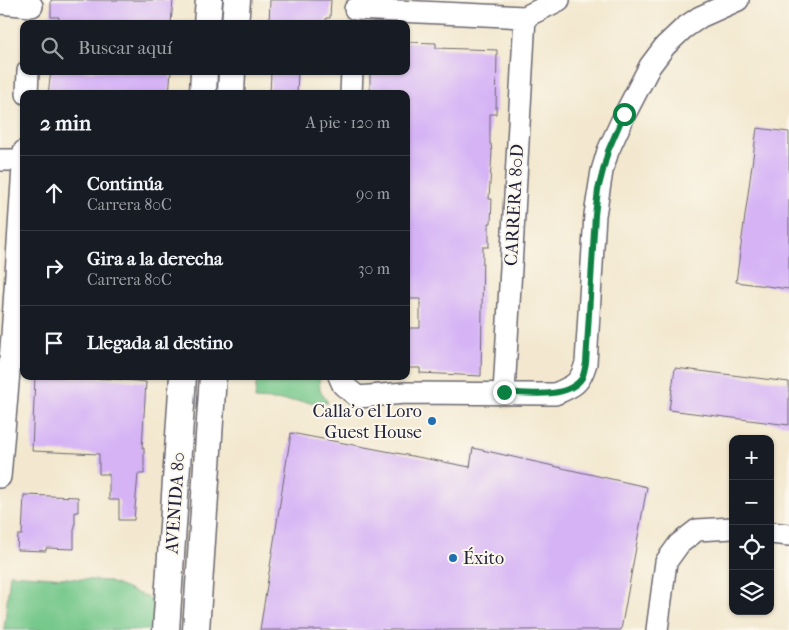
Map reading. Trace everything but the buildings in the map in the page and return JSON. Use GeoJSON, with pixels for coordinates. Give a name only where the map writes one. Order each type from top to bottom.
{"type":"FeatureCollection","features":[{"type":"Feature","properties":{"kind":"main road"},"geometry":{"type":"LineString","coordinates":[[208,20],[209,0]]}},
{"type":"Feature","properties":{"kind":"main road"},"geometry":{"type":"LineString","coordinates":[[235,20],[237,0]]}},
{"type":"Feature","properties":{"kind":"main road"},"geometry":{"type":"LineString","coordinates":[[203,90],[204,75]]}},
{"type":"Feature","properties":{"kind":"main road"},"geometry":{"type":"LineString","coordinates":[[231,90],[232,75]]}},
{"type":"Feature","properties":{"kind":"main road","name":"AVENIDA 80"},"geometry":{"type":"LineString","coordinates":[[166,630],[183,380]]}},
{"type":"Feature","properties":{"kind":"main road","name":"AVENIDA 80"},"geometry":{"type":"LineString","coordinates":[[196,630],[212,380]]}},
{"type":"Feature","properties":{"kind":"street"},"geometry":{"type":"LineString","coordinates":[[355,11],[525,17],[559,0]]}},
{"type":"Feature","properties":{"kind":"street"},"geometry":{"type":"LineString","coordinates":[[341,381],[349,391],[358,397],[406,393],[504,392],[554,394],[570,388],[582,378],[586,363],[595,215],[598,190],[608,151],[624,114],[650,66],[665,46],[684,28],[700,17],[738,0]]}},
{"type":"Feature","properties":{"kind":"street"},"geometry":{"type":"LineString","coordinates":[[0,3],[32,10]]}},
{"type":"Feature","properties":{"kind":"street","name":"CARRERA 80D"},"geometry":{"type":"LineString","coordinates":[[504,392],[525,17]]}},
{"type":"Feature","properties":{"kind":"street"},"geometry":{"type":"LineString","coordinates":[[27,90],[28,75]]}},
{"type":"Feature","properties":{"kind":"street"},"geometry":{"type":"LineString","coordinates":[[351,90],[352,75]]}},
{"type":"Feature","properties":{"kind":"street"},"geometry":{"type":"LineString","coordinates":[[0,160],[20,160]]}},
{"type":"Feature","properties":{"kind":"street"},"geometry":{"type":"LineString","coordinates":[[0,477],[6,336],[20,199]]}},
{"type":"Feature","properties":{"kind":"street"},"geometry":{"type":"LineString","coordinates":[[657,630],[666,562],[678,544],[698,530],[729,528]]}},
{"type":"Feature","properties":{"kind":"street"},"geometry":{"type":"LineString","coordinates":[[774,533],[789,535]]}},
{"type":"Feature","properties":{"kind":"green space"},"geometry":{"type":"Polygon","coordinates":[[[257,380],[319,380],[320,390],[328,403],[255,399],[257,380]]]}},
{"type":"Feature","properties":{"kind":"green space"},"geometry":{"type":"Polygon","coordinates":[[[10,574],[107,581],[154,600],[153,630],[4,630],[10,574]]]}},
{"type":"Feature","properties":{"kind":"place","name":"Calla'o el Loro Guest House"},"geometry":{"type":"Point","coordinates":[432,421]}},
{"type":"Feature","properties":{"kind":"place","name":"Éxito"},"geometry":{"type":"Point","coordinates":[453,558]}},
{"type":"Feature","properties":{"kind":"route"},"geometry":{"type":"LineString","coordinates":[[504,392],[554,394],[570,388],[582,378],[586,363],[598,190],[608,151],[624,114]]}}]}
